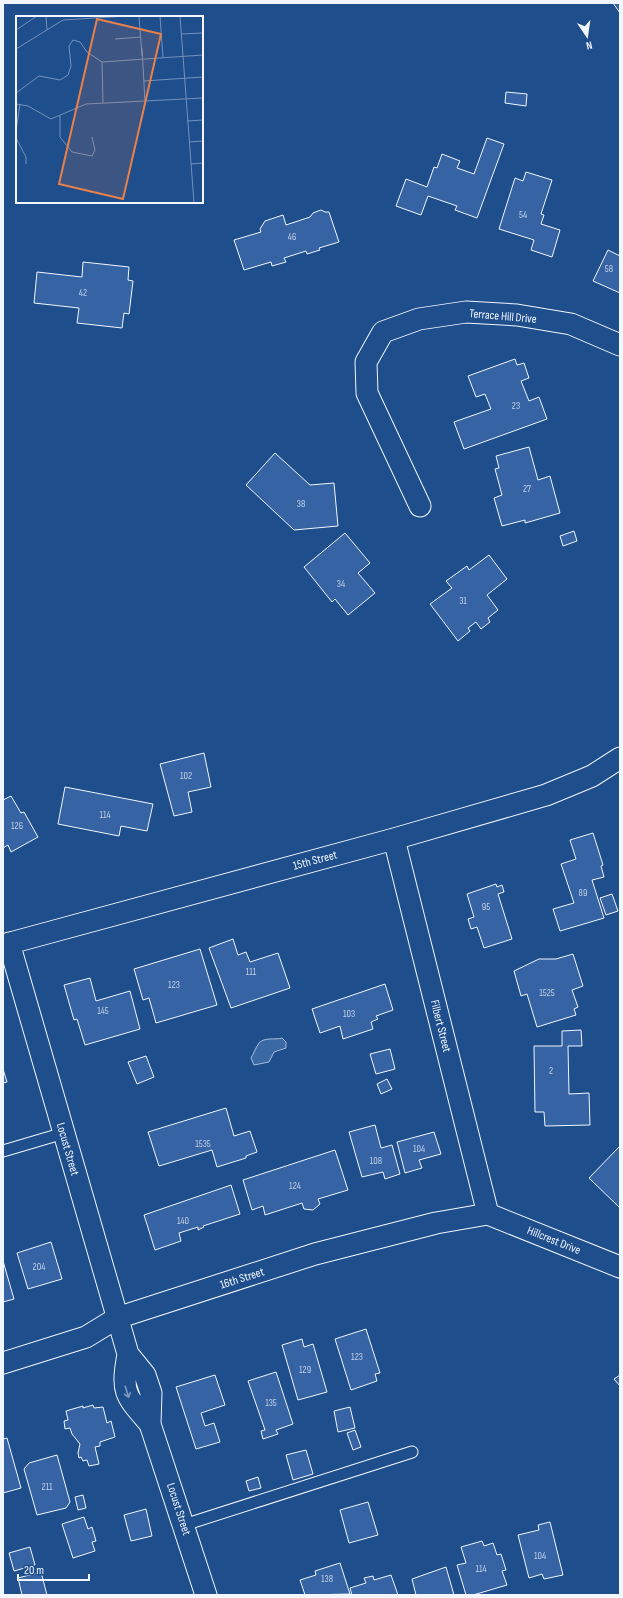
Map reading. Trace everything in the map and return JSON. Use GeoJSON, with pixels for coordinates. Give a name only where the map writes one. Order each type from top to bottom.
{"type":"FeatureCollection","features":[{"type":"Feature","properties":{"kind":"street","name":"Terrace Hill Drive"},"geometry":{"type":"LineString","coordinates":[[420,506],[367,393],[366,362],[383,332],[419,319],[466,312],[517,315],[571,324],[620,345]]}},
{"type":"Feature","properties":{"kind":"street","name":"15th Street"},"geometry":{"type":"LineString","coordinates":[[6,944],[394,839],[546,795],[592,776],[620,758]]}},
{"type":"Feature","properties":{"kind":"street","name":"Filbert Street"},"geometry":{"type":"LineString","coordinates":[[394,839],[488,1214]]}},
{"type":"Feature","properties":{"kind":"street","name":"Locust Street"},"geometry":{"type":"LineString","coordinates":[[6,944],[64,1133],[128,1354],[124,1381],[130,1400],[150,1424],[206,1595]]}},
{"type":"Feature","properties":{"kind":"street","name":"Hillcrest Drive"},"geometry":{"type":"LineString","coordinates":[[488,1214],[620,1267]]}},
{"type":"Feature","properties":{"kind":"street","name":"16th Street"},"geometry":{"type":"LineString","coordinates":[[3,1363],[86,1337],[117,1318],[315,1254],[436,1223],[488,1214]]}},
{"type":"Feature","properties":{"kind":"lane"},"geometry":{"type":"LineString","coordinates":[[3,1151],[64,1133]]}},
{"type":"Feature","properties":{"kind":"lane"},"geometry":{"type":"LineString","coordinates":[[184,1525],[412,1452]]}},
{"type":"Feature","properties":{"kind":"water"},"geometry":{"type":"Polygon","coordinates":[[[282,1038],[286,1042],[286,1048],[274,1052],[269,1062],[254,1065],[251,1058],[261,1041],[282,1038]]]}},
{"type":"Feature","properties":{"kind":"building"},"geometry":{"type":"Polygon","coordinates":[[[613,3],[620,3],[620,13],[613,3]]]}},
{"type":"Feature","properties":{"kind":"building"},"geometry":{"type":"Polygon","coordinates":[[[506,92],[527,94],[526,106],[505,103],[506,92]]]}},
{"type":"Feature","properties":{"kind":"building"},"geometry":{"type":"Polygon","coordinates":[[[487,138],[504,144],[477,218],[455,210],[457,206],[428,196],[421,215],[396,206],[406,179],[427,187],[434,167],[437,168],[442,154],[460,161],[457,168],[474,174],[487,138]]]}},
{"type":"Feature","properties":{"kind":"building"},"geometry":{"type":"Polygon","coordinates":[[[526,172],[552,180],[541,214],[544,215],[541,224],[560,230],[552,257],[531,250],[534,240],[499,229],[515,178],[523,181],[526,172]]]}},
{"type":"Feature","properties":{"kind":"building"},"geometry":{"type":"Polygon","coordinates":[[[321,210],[329,212],[339,242],[319,248],[320,250],[307,254],[306,251],[284,258],[286,262],[272,266],[271,262],[244,270],[234,240],[261,232],[260,229],[265,221],[283,215],[286,225],[310,217],[313,213],[321,210]]]}},
{"type":"Feature","properties":{"kind":"building"},"geometry":{"type":"Polygon","coordinates":[[[608,250],[620,256],[620,293],[593,281],[608,250]]]}},
{"type":"Feature","properties":{"kind":"building"},"geometry":{"type":"Polygon","coordinates":[[[83,262],[129,267],[128,280],[133,281],[129,314],[124,313],[122,328],[77,323],[79,308],[34,303],[37,272],[82,277],[83,262]]]}},
{"type":"Feature","properties":{"kind":"building"},"geometry":{"type":"Polygon","coordinates":[[[515,359],[517,365],[524,363],[529,378],[521,381],[529,401],[539,397],[547,419],[464,449],[454,422],[491,409],[485,394],[476,397],[468,376],[515,359]]]}},
{"type":"Feature","properties":{"kind":"building"},"geometry":{"type":"Polygon","coordinates":[[[529,447],[538,480],[550,476],[560,513],[525,523],[525,520],[502,526],[494,498],[502,495],[495,469],[499,468],[496,456],[529,447]]]}},
{"type":"Feature","properties":{"kind":"building"},"geometry":{"type":"Polygon","coordinates":[[[275,453],[310,485],[334,483],[338,526],[294,530],[246,485],[275,453]]]}},
{"type":"Feature","properties":{"kind":"building"},"geometry":{"type":"Polygon","coordinates":[[[574,531],[577,541],[563,546],[560,536],[574,531]]]}},
{"type":"Feature","properties":{"kind":"building"},"geometry":{"type":"Polygon","coordinates":[[[345,533],[370,563],[358,573],[375,593],[348,615],[335,599],[332,602],[304,567],[345,533]]]}},
{"type":"Feature","properties":{"kind":"building"},"geometry":{"type":"Polygon","coordinates":[[[489,555],[507,579],[487,595],[498,610],[488,618],[490,622],[481,629],[476,622],[468,628],[470,631],[458,641],[430,604],[452,588],[446,581],[467,566],[469,570],[489,555]]]}},
{"type":"Feature","properties":{"kind":"building"},"geometry":{"type":"Polygon","coordinates":[[[204,753],[211,787],[188,792],[192,812],[174,816],[160,764],[204,753]]]}},
{"type":"Feature","properties":{"kind":"building"},"geometry":{"type":"Polygon","coordinates":[[[65,787],[153,804],[147,831],[121,826],[119,836],[58,824],[65,787]]]}},
{"type":"Feature","properties":{"kind":"building"},"geometry":{"type":"Polygon","coordinates":[[[11,796],[21,813],[24,812],[38,837],[11,852],[8,845],[3,848],[3,800],[11,796]]]}},
{"type":"Feature","properties":{"kind":"building"},"geometry":{"type":"Polygon","coordinates":[[[593,833],[603,865],[601,866],[604,877],[592,880],[604,918],[560,931],[553,909],[574,903],[561,864],[576,859],[570,840],[593,833]]]}},
{"type":"Feature","properties":{"kind":"building"},"geometry":{"type":"Polygon","coordinates":[[[496,884],[497,887],[502,885],[504,892],[498,894],[512,939],[484,948],[477,927],[471,929],[468,919],[474,917],[467,894],[496,884]]]}},
{"type":"Feature","properties":{"kind":"building"},"geometry":{"type":"Polygon","coordinates":[[[612,894],[618,911],[606,915],[600,898],[612,894]]]}},
{"type":"Feature","properties":{"kind":"building"},"geometry":{"type":"Polygon","coordinates":[[[233,939],[238,955],[246,952],[250,962],[278,953],[290,988],[231,1008],[209,948],[233,939]]]}},
{"type":"Feature","properties":{"kind":"building"},"geometry":{"type":"Polygon","coordinates":[[[200,949],[217,1005],[156,1023],[149,998],[143,1000],[134,969],[200,949]]]}},
{"type":"Feature","properties":{"kind":"building"},"geometry":{"type":"Polygon","coordinates":[[[573,954],[583,986],[572,990],[578,1007],[574,1009],[576,1015],[537,1027],[527,994],[521,996],[514,971],[539,959],[556,959],[573,954]]]}},
{"type":"Feature","properties":{"kind":"building"},"geometry":{"type":"Polygon","coordinates":[[[90,978],[96,1001],[130,991],[140,1029],[85,1045],[77,1019],[74,1020],[64,985],[90,978]]]}},
{"type":"Feature","properties":{"kind":"building"},"geometry":{"type":"Polygon","coordinates":[[[385,984],[393,1010],[376,1016],[378,1019],[371,1022],[373,1029],[343,1039],[340,1026],[320,1033],[312,1009],[385,984]]]}},
{"type":"Feature","properties":{"kind":"building"},"geometry":{"type":"Polygon","coordinates":[[[581,1030],[582,1046],[568,1046],[569,1094],[589,1093],[590,1125],[545,1126],[544,1112],[535,1112],[534,1046],[562,1046],[562,1031],[581,1030]]]}},
{"type":"Feature","properties":{"kind":"building"},"geometry":{"type":"Polygon","coordinates":[[[390,1049],[395,1069],[376,1074],[370,1054],[390,1049]]]}},
{"type":"Feature","properties":{"kind":"building"},"geometry":{"type":"Polygon","coordinates":[[[146,1056],[154,1077],[137,1084],[128,1062],[146,1056]]]}},
{"type":"Feature","properties":{"kind":"building"},"geometry":{"type":"Polygon","coordinates":[[[3,1069],[7,1082],[3,1083],[3,1069]]]}},
{"type":"Feature","properties":{"kind":"building"},"geometry":{"type":"Polygon","coordinates":[[[387,1079],[392,1089],[381,1094],[377,1084],[387,1079]]]}},
{"type":"Feature","properties":{"kind":"building"},"geometry":{"type":"Polygon","coordinates":[[[226,1108],[234,1136],[250,1131],[257,1152],[246,1156],[246,1158],[217,1167],[212,1150],[159,1166],[148,1132],[226,1108]]]}},
{"type":"Feature","properties":{"kind":"building"},"geometry":{"type":"Polygon","coordinates":[[[375,1125],[381,1148],[392,1145],[400,1174],[385,1179],[383,1172],[362,1177],[349,1132],[375,1125]]]}},
{"type":"Feature","properties":{"kind":"building"},"geometry":{"type":"Polygon","coordinates":[[[434,1132],[441,1154],[419,1160],[422,1168],[405,1173],[397,1142],[434,1132]]]}},
{"type":"Feature","properties":{"kind":"building"},"geometry":{"type":"Polygon","coordinates":[[[620,1146],[620,1208],[589,1178],[620,1146]]]}},
{"type":"Feature","properties":{"kind":"building"},"geometry":{"type":"Polygon","coordinates":[[[335,1150],[348,1190],[318,1199],[320,1204],[313,1210],[304,1209],[302,1203],[265,1215],[263,1206],[252,1210],[243,1180],[335,1150]]]}},
{"type":"Feature","properties":{"kind":"building"},"geometry":{"type":"Polygon","coordinates":[[[231,1185],[240,1214],[203,1226],[204,1227],[198,1230],[198,1227],[179,1233],[181,1241],[155,1250],[144,1215],[231,1185]]]}},
{"type":"Feature","properties":{"kind":"building"},"geometry":{"type":"Polygon","coordinates":[[[51,1242],[62,1279],[28,1289],[17,1253],[51,1242]]]}},
{"type":"Feature","properties":{"kind":"building"},"geometry":{"type":"Polygon","coordinates":[[[3,1261],[14,1299],[3,1302],[3,1261]]]}},
{"type":"Feature","properties":{"kind":"building"},"geometry":{"type":"Polygon","coordinates":[[[366,1329],[380,1373],[375,1374],[377,1381],[351,1390],[335,1339],[366,1329]]]}},
{"type":"Feature","properties":{"kind":"building"},"geometry":{"type":"Polygon","coordinates":[[[302,1339],[304,1347],[313,1344],[327,1392],[298,1400],[282,1345],[302,1339]]]}},
{"type":"Feature","properties":{"kind":"building"},"geometry":{"type":"Polygon","coordinates":[[[276,1372],[293,1424],[276,1430],[278,1434],[263,1439],[261,1431],[265,1430],[248,1381],[276,1372]]]}},
{"type":"Feature","properties":{"kind":"building"},"geometry":{"type":"Polygon","coordinates":[[[215,1375],[225,1405],[201,1413],[205,1426],[214,1423],[220,1442],[196,1449],[176,1387],[215,1375]]]}},
{"type":"Feature","properties":{"kind":"building"},"geometry":{"type":"Polygon","coordinates":[[[620,1375],[620,1386],[614,1379],[620,1375]]]}},
{"type":"Feature","properties":{"kind":"building"},"geometry":{"type":"Polygon","coordinates":[[[93,1405],[94,1408],[103,1407],[107,1423],[111,1421],[115,1437],[100,1442],[100,1446],[95,1447],[99,1464],[89,1466],[87,1460],[83,1461],[81,1457],[79,1458],[78,1453],[80,1444],[72,1434],[70,1428],[65,1429],[64,1421],[68,1420],[66,1411],[93,1405]]]}},
{"type":"Feature","properties":{"kind":"building"},"geometry":{"type":"Polygon","coordinates":[[[350,1407],[355,1428],[338,1432],[334,1411],[350,1407]]]}},
{"type":"Feature","properties":{"kind":"building"},"geometry":{"type":"Polygon","coordinates":[[[355,1430],[361,1447],[353,1450],[347,1433],[355,1430]]]}},
{"type":"Feature","properties":{"kind":"building"},"geometry":{"type":"Polygon","coordinates":[[[7,1438],[21,1488],[3,1493],[3,1439],[7,1438]]]}},
{"type":"Feature","properties":{"kind":"building"},"geometry":{"type":"Polygon","coordinates":[[[306,1450],[313,1474],[293,1480],[286,1455],[306,1450]]]}},
{"type":"Feature","properties":{"kind":"building"},"geometry":{"type":"Polygon","coordinates":[[[57,1455],[70,1502],[66,1508],[37,1515],[24,1469],[29,1463],[57,1455]]]}},
{"type":"Feature","properties":{"kind":"building"},"geometry":{"type":"Polygon","coordinates":[[[258,1477],[261,1488],[249,1491],[246,1481],[258,1477]]]}},
{"type":"Feature","properties":{"kind":"building"},"geometry":{"type":"Polygon","coordinates":[[[83,1495],[86,1508],[78,1510],[75,1497],[83,1495]]]}},
{"type":"Feature","properties":{"kind":"building"},"geometry":{"type":"Polygon","coordinates":[[[368,1502],[378,1535],[349,1543],[340,1510],[368,1502]]]}},
{"type":"Feature","properties":{"kind":"building"},"geometry":{"type":"Polygon","coordinates":[[[146,1509],[152,1536],[131,1541],[124,1515],[146,1509]]]}},
{"type":"Feature","properties":{"kind":"building"},"geometry":{"type":"Polygon","coordinates":[[[84,1517],[88,1529],[92,1527],[96,1541],[92,1542],[95,1551],[73,1558],[62,1524],[84,1517]]]}},
{"type":"Feature","properties":{"kind":"building"},"geometry":{"type":"Polygon","coordinates":[[[550,1522],[563,1575],[544,1579],[542,1574],[529,1578],[518,1535],[539,1530],[538,1525],[550,1522]]]}},
{"type":"Feature","properties":{"kind":"building"},"geometry":{"type":"Polygon","coordinates":[[[482,1541],[484,1546],[493,1543],[497,1555],[501,1554],[506,1570],[502,1571],[507,1585],[473,1595],[466,1595],[457,1565],[466,1563],[461,1547],[482,1541]]]}},
{"type":"Feature","properties":{"kind":"building"},"geometry":{"type":"Polygon","coordinates":[[[30,1547],[35,1565],[14,1571],[9,1553],[30,1547]]]}},
{"type":"Feature","properties":{"kind":"building"},"geometry":{"type":"Polygon","coordinates":[[[340,1563],[350,1594],[305,1595],[300,1580],[316,1575],[315,1571],[340,1563]]]}},
{"type":"Feature","properties":{"kind":"building"},"geometry":{"type":"Polygon","coordinates":[[[446,1567],[454,1595],[416,1595],[412,1579],[446,1567]]]}},
{"type":"Feature","properties":{"kind":"building"},"geometry":{"type":"Polygon","coordinates":[[[41,1572],[47,1595],[22,1595],[18,1578],[41,1572]]]}},
{"type":"Feature","properties":{"kind":"building"},"geometry":{"type":"Polygon","coordinates":[[[391,1575],[398,1595],[352,1595],[350,1588],[366,1583],[364,1578],[373,1576],[374,1580],[391,1575]]]}}]}
